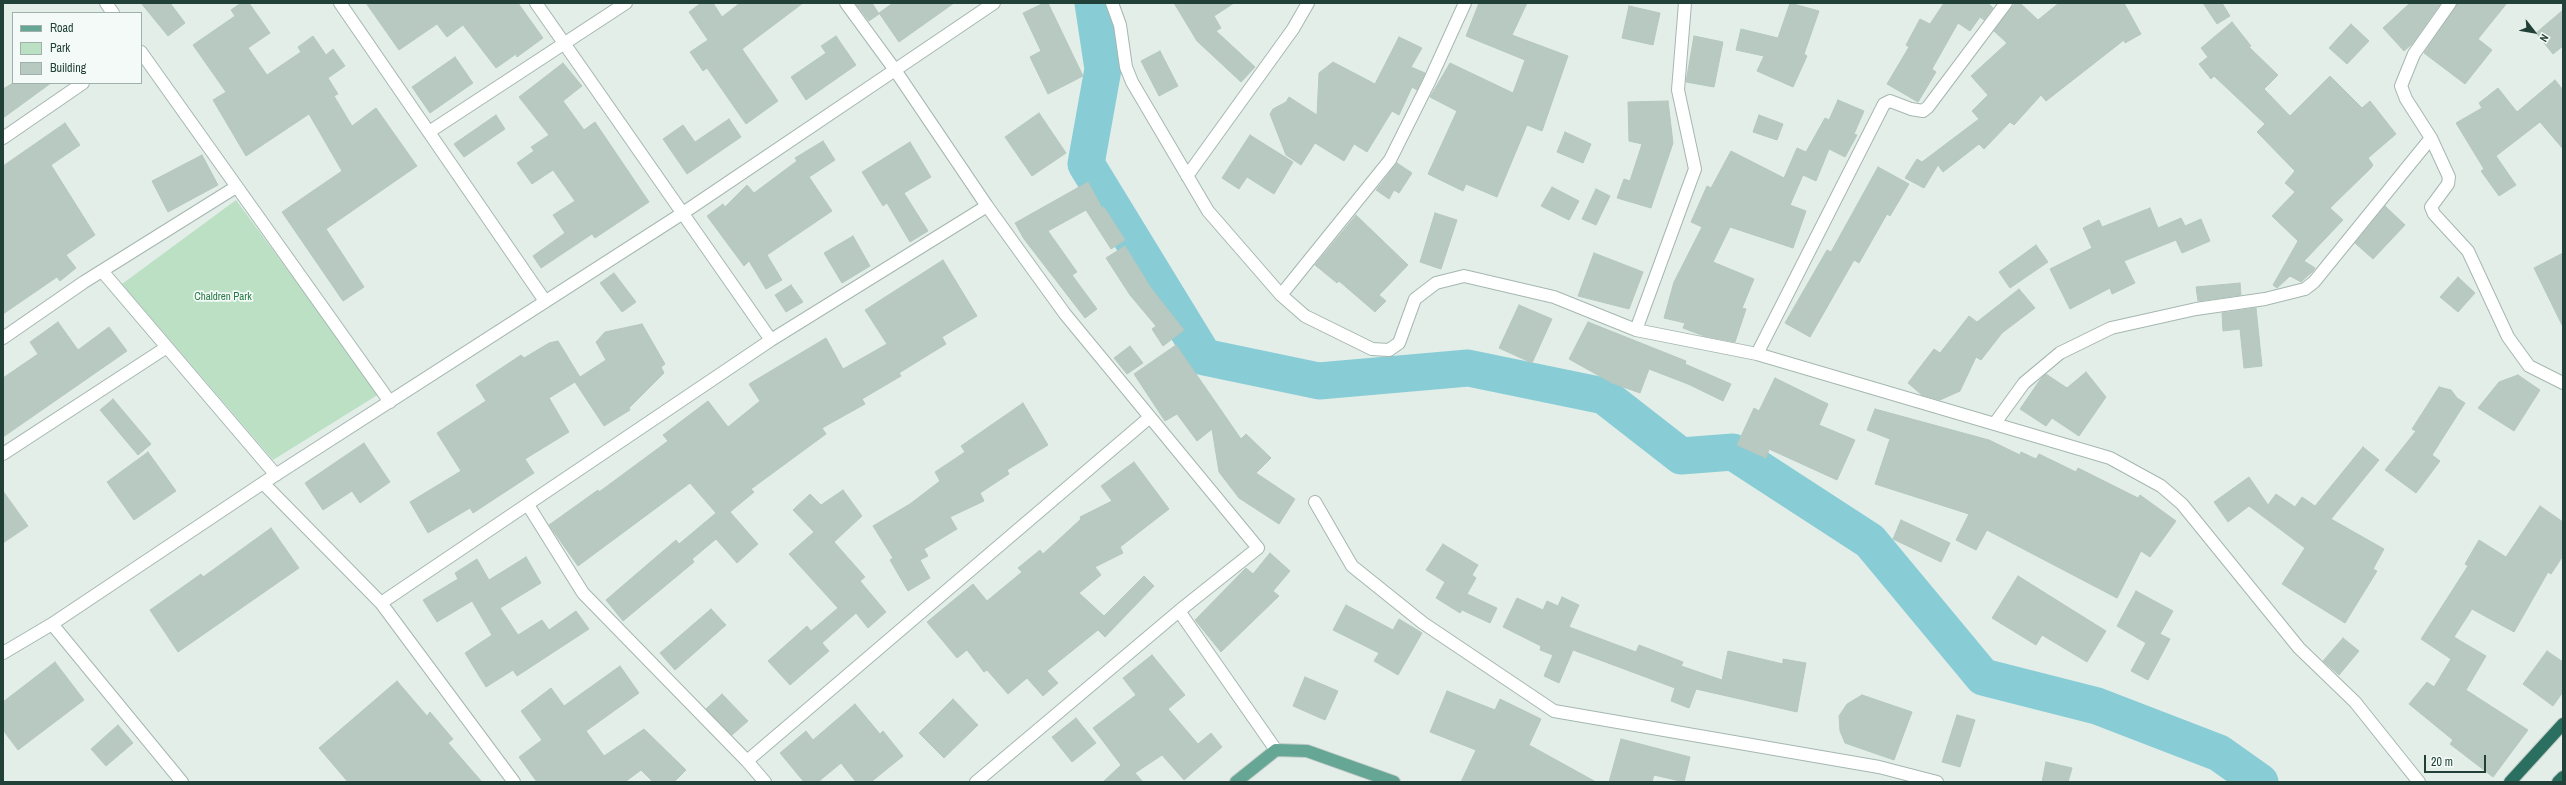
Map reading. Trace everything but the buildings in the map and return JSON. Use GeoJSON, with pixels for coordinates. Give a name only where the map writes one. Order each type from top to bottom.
{"type":"FeatureCollection","features":[{"type":"Feature","properties":{"kind":"highway"},"geometry":{"type":"LineString","coordinates":[[2510,782],[2563,724]]}},
{"type":"Feature","properties":{"kind":"highway"},"geometry":{"type":"LineString","coordinates":[[2558,782],[2563,777]]}},
{"type":"Feature","properties":{"kind":"main road"},"geometry":{"type":"LineString","coordinates":[[1236,782],[1276,750],[1307,751],[1394,782]]}},
{"type":"Feature","properties":{"kind":"street"},"geometry":{"type":"LineString","coordinates":[[106,3],[112,12]]}},
{"type":"Feature","properties":{"kind":"street"},"geometry":{"type":"LineString","coordinates":[[340,3],[545,301]]}},
{"type":"Feature","properties":{"kind":"street"},"geometry":{"type":"LineString","coordinates":[[536,3],[771,340]]}},
{"type":"Feature","properties":{"kind":"street"},"geometry":{"type":"LineString","coordinates":[[429,132],[626,3]]}},
{"type":"Feature","properties":{"kind":"street"},"geometry":{"type":"LineString","coordinates":[[846,3],[895,70],[987,206],[1065,314],[1258,548],[1179,611],[976,782]]}},
{"type":"Feature","properties":{"kind":"street"},"geometry":{"type":"LineString","coordinates":[[3,654],[52,624],[263,483],[683,214],[994,3]]}},
{"type":"Feature","properties":{"kind":"street"},"geometry":{"type":"LineString","coordinates":[[1112,3],[1120,25],[1126,67],[1132,82],[1208,211],[1281,295],[1305,316],[1372,349],[1389,350],[1399,343],[1415,299],[1436,283],[1464,276],[1554,297],[1636,330],[1757,354],[1912,402],[1995,423],[2110,458],[2161,486],[2182,504],[2299,648],[2355,702],[2418,782]]}},
{"type":"Feature","properties":{"kind":"street"},"geometry":{"type":"LineString","coordinates":[[1187,176],[1293,29],[1308,3]]}},
{"type":"Feature","properties":{"kind":"street"},"geometry":{"type":"LineString","coordinates":[[1281,295],[1390,160],[1429,82],[1465,3]]}},
{"type":"Feature","properties":{"kind":"street"},"geometry":{"type":"LineString","coordinates":[[1636,330],[1695,169],[1678,90],[1685,3]]}},
{"type":"Feature","properties":{"kind":"street"},"geometry":{"type":"LineString","coordinates":[[1757,354],[1884,104],[1890,101],[1911,109],[1923,111],[1928,107],[2006,3]]}},
{"type":"Feature","properties":{"kind":"street"},"geometry":{"type":"LineString","coordinates":[[2450,3],[2414,54],[2401,86],[2406,99],[2431,138],[2450,178],[2448,184],[2431,207],[2434,214],[2468,251],[2508,337],[2529,366],[2563,384]]}},
{"type":"Feature","properties":{"kind":"street"},"geometry":{"type":"LineString","coordinates":[[142,53],[390,402]]}},
{"type":"Feature","properties":{"kind":"street"},"geometry":{"type":"LineString","coordinates":[[3,138],[82,84]]}},
{"type":"Feature","properties":{"kind":"street"},"geometry":{"type":"LineString","coordinates":[[1995,423],[2024,383],[2060,353],[2110,328],[2196,310],[2265,299],[2305,289],[2314,282],[2431,138]]}},
{"type":"Feature","properties":{"kind":"street"},"geometry":{"type":"LineString","coordinates":[[3,338],[102,271],[236,187]]}},
{"type":"Feature","properties":{"kind":"street"},"geometry":{"type":"LineString","coordinates":[[381,603],[771,340],[987,206]]}},
{"type":"Feature","properties":{"kind":"street"},"geometry":{"type":"LineString","coordinates":[[102,271],[276,475]]}},
{"type":"Feature","properties":{"kind":"street"},"geometry":{"type":"LineString","coordinates":[[3,454],[167,347]]}},
{"type":"Feature","properties":{"kind":"street"},"geometry":{"type":"LineString","coordinates":[[747,761],[1150,417]]}},
{"type":"Feature","properties":{"kind":"street"},"geometry":{"type":"LineString","coordinates":[[263,483],[381,603],[511,781]]}},
{"type":"Feature","properties":{"kind":"street"},"geometry":{"type":"LineString","coordinates":[[1315,502],[1352,566],[1423,623],[1554,711],[1879,767],[1937,782]]}},
{"type":"Feature","properties":{"kind":"street"},"geometry":{"type":"LineString","coordinates":[[528,505],[582,593],[747,761],[765,782]]}},
{"type":"Feature","properties":{"kind":"street"},"geometry":{"type":"LineString","coordinates":[[1179,611],[1276,750]]}},
{"type":"Feature","properties":{"kind":"street"},"geometry":{"type":"LineString","coordinates":[[52,624],[182,782]]}},
{"type":"Feature","properties":{"kind":"green space","name":"Chaldren Park"},"geometry":{"type":"Polygon","coordinates":[[[236,200],[379,394],[273,460],[122,284],[236,200]]]}},
{"type":"Feature","properties":{"kind":"waterway"},"geometry":{"type":"LineString","coordinates":[[1093,3],[1103,69],[1086,164],[1204,357],[1319,381],[1468,368],[1604,396],[1681,456],[1733,452],[1870,541],[1983,677],[2097,706],[2219,753],[2260,782]]}}]}
